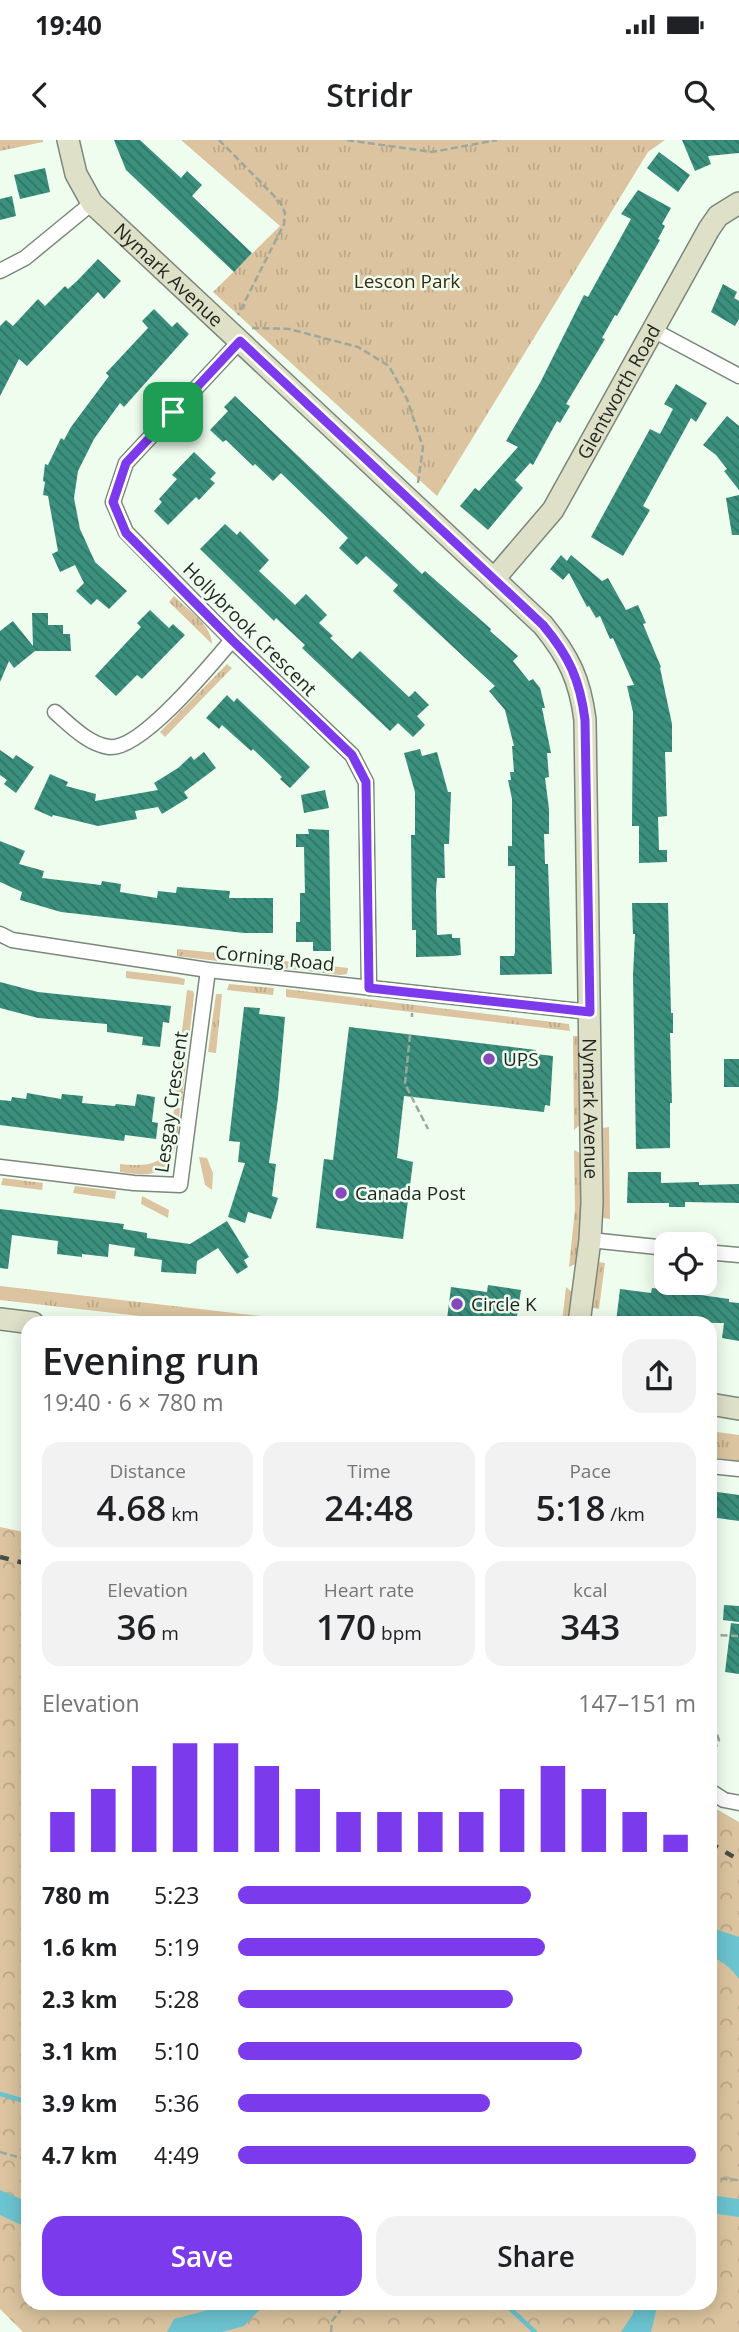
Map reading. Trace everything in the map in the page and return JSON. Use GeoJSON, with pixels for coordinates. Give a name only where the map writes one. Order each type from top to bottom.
{"type":"FeatureCollection","features":[{"type":"Feature","properties":{"kind":"street","name":"Nymark Avenue"},"geometry":{"type":"LineString","coordinates":[[68,140],[76,174],[92,203],[245,334],[543,625],[561,647],[574,671],[582,695],[585,720],[592,1203],[580,1316]]}},
{"type":"Feature","properties":{"kind":"street"},"geometry":{"type":"LineString","coordinates":[[0,271],[25,258],[92,203]]}},
{"type":"Feature","properties":{"kind":"street","name":"Glentworth Road"},"geometry":{"type":"LineString","coordinates":[[494,579],[553,510],[709,229],[718,216],[739,203]]}},
{"type":"Feature","properties":{"kind":"street"},"geometry":{"type":"LineString","coordinates":[[653,330],[739,376]]}},
{"type":"Feature","properties":{"kind":"street","name":"Hollybrook Crescent"},"geometry":{"type":"LineString","coordinates":[[245,334],[126,463],[113,502],[126,533],[352,755],[366,782],[369,988]]}},
{"type":"Feature","properties":{"kind":"street"},"geometry":{"type":"LineString","coordinates":[[55,712],[96,743],[118,747],[132,741],[158,720],[232,640]]}},
{"type":"Feature","properties":{"kind":"street","name":"Corning Road"},"geometry":{"type":"LineString","coordinates":[[0,934],[12,940],[208,970],[590,1012]]}},
{"type":"Feature","properties":{"kind":"street","name":"Lesgay Crescent"},"geometry":{"type":"LineString","coordinates":[[0,1167],[134,1183],[180,1185],[208,970]]}},
{"type":"Feature","properties":{"kind":"street"},"geometry":{"type":"LineString","coordinates":[[590,1240],[654,1247]]}},
{"type":"Feature","properties":{"kind":"street"},"geometry":{"type":"LineString","coordinates":[[717,1253],[739,1255]]}},
{"type":"Feature","properties":{"kind":"street"},"geometry":{"type":"LineString","coordinates":[[0,1319],[21,1322]]}},
{"type":"Feature","properties":{"kind":"street"},"geometry":{"type":"LineString","coordinates":[[717,1405],[739,1409]]}},
{"type":"Feature","properties":{"kind":"street"},"geometry":{"type":"LineString","coordinates":[[717,1467],[739,1469]]}},
{"type":"Feature","properties":{"kind":"street"},"geometry":{"type":"LineString","coordinates":[[717,1796],[739,1803]]}},
{"type":"Feature","properties":{"kind":"path"},"geometry":{"type":"LineString","coordinates":[[219,140],[280,202],[285,212],[285,224],[238,315]]}},
{"type":"Feature","properties":{"kind":"path"},"geometry":{"type":"LineString","coordinates":[[347,140],[432,152],[497,140]]}},
{"type":"Feature","properties":{"kind":"path"},"geometry":{"type":"LineString","coordinates":[[245,334],[289,329],[358,347],[389,366],[407,399],[423,446],[418,483]]}},
{"type":"Feature","properties":{"kind":"path"},"geometry":{"type":"LineString","coordinates":[[410,1035],[405,1084],[428,1129]]}},
{"type":"Feature","properties":{"kind":"path"},"geometry":{"type":"LineString","coordinates":[[717,1635],[739,1636]]}},
{"type":"Feature","properties":{"kind":"path"},"geometry":{"type":"LineString","coordinates":[[0,2152],[21,2158]]}},
{"type":"Feature","properties":{"kind":"path"},"geometry":{"type":"LineString","coordinates":[[717,2178],[739,2180]]}},
{"type":"Feature","properties":{"kind":"path"},"geometry":{"type":"LineString","coordinates":[[331,2332],[332,2321],[341,2310]]}},
{"type":"Feature","properties":{"kind":"green space"},"geometry":{"type":"Polygon","coordinates":[[[0,140],[43,140],[43,142],[0,151],[0,140]]]}},
{"type":"Feature","properties":{"kind":"green space","name":"Lescon Park"},"geometry":{"type":"Polygon","coordinates":[[[181,140],[665,140],[648,152],[437,496],[213,292],[280,226],[181,140]]]}},
{"type":"Feature","properties":{"kind":"green space"},"geometry":{"type":"Polygon","coordinates":[[[174,596],[208,630],[212,644],[169,602],[174,596]]]}},
{"type":"Feature","properties":{"kind":"green space"},"geometry":{"type":"Polygon","coordinates":[[[227,664],[232,668],[165,737],[160,732],[227,664]]]}},
{"type":"Feature","properties":{"kind":"green space"},"geometry":{"type":"Polygon","coordinates":[[[177,949],[218,953],[217,961],[177,956],[177,949]]]}},
{"type":"Feature","properties":{"kind":"green space"},"geometry":{"type":"Polygon","coordinates":[[[250,957],[348,968],[347,974],[340,975],[249,964],[250,957]]]}},
{"type":"Feature","properties":{"kind":"green space"},"geometry":{"type":"Polygon","coordinates":[[[126,971],[177,977],[185,979],[184,985],[126,978],[126,971]]]}},
{"type":"Feature","properties":{"kind":"green space"},"geometry":{"type":"Polygon","coordinates":[[[229,984],[274,988],[273,995],[227,990],[229,984]]]}},
{"type":"Feature","properties":{"kind":"green space"},"geometry":{"type":"Polygon","coordinates":[[[286,989],[569,1024],[570,1031],[286,997],[286,989]]]}},
{"type":"Feature","properties":{"kind":"green space"},"geometry":{"type":"Polygon","coordinates":[[[187,990],[193,991],[194,994],[189,1040],[181,1039],[187,990]]]}},
{"type":"Feature","properties":{"kind":"green space"},"geometry":{"type":"Polygon","coordinates":[[[216,994],[222,994],[216,1053],[208,1052],[216,994]]]}},
{"type":"Feature","properties":{"kind":"green space"},"geometry":{"type":"Polygon","coordinates":[[[573,1036],[580,1036],[582,1123],[574,1130],[573,1036]]]}},
{"type":"Feature","properties":{"kind":"green space"},"geometry":{"type":"Polygon","coordinates":[[[187,1052],[182,1101],[174,1100],[179,1054],[187,1052]]]}},
{"type":"Feature","properties":{"kind":"green space"},"geometry":{"type":"Polygon","coordinates":[[[174,1108],[180,1108],[177,1138],[166,1165],[149,1174],[120,1172],[120,1164],[150,1164],[164,1154],[168,1146],[174,1108]]]}},
{"type":"Feature","properties":{"kind":"green space"},"geometry":{"type":"Polygon","coordinates":[[[609,1127],[610,1219],[603,1218],[602,1128],[609,1127]]]}},
{"type":"Feature","properties":{"kind":"green space"},"geometry":{"type":"Polygon","coordinates":[[[574,1150],[582,1154],[583,1221],[577,1263],[569,1267],[575,1209],[574,1150]]]}},
{"type":"Feature","properties":{"kind":"green space"},"geometry":{"type":"Polygon","coordinates":[[[199,1157],[207,1158],[213,1173],[212,1190],[205,1185],[199,1157]]]}},
{"type":"Feature","properties":{"kind":"green space"},"geometry":{"type":"Polygon","coordinates":[[[3,1178],[43,1183],[42,1190],[1,1185],[3,1178]]]}},
{"type":"Feature","properties":{"kind":"green space"},"geometry":{"type":"Polygon","coordinates":[[[75,1186],[116,1191],[115,1199],[73,1193],[75,1186]]]}},
{"type":"Feature","properties":{"kind":"green space"},"geometry":{"type":"Polygon","coordinates":[[[142,1196],[169,1210],[168,1218],[141,1204],[142,1196]]]}},
{"type":"Feature","properties":{"kind":"green space"},"geometry":{"type":"Polygon","coordinates":[[[599,1262],[605,1263],[599,1309],[593,1308],[599,1262]]]}},
{"type":"Feature","properties":{"kind":"green space"},"geometry":{"type":"Polygon","coordinates":[[[0,1286],[260,1316],[140,1316],[0,1300],[0,1286]]]}},
{"type":"Feature","properties":{"kind":"green space"},"geometry":{"type":"Polygon","coordinates":[[[566,1287],[572,1292],[568,1316],[563,1316],[566,1287]]]}},
{"type":"Feature","properties":{"kind":"green space"},"geometry":{"type":"Polygon","coordinates":[[[717,1432],[739,1435],[739,1461],[717,1458],[717,1432]]]}},
{"type":"Feature","properties":{"kind":"green space"},"geometry":{"type":"Polygon","coordinates":[[[0,1527],[21,1532],[21,2310],[717,2310],[717,1809],[739,1822],[739,2332],[23,2332],[0,2309],[0,1527]]]}},
{"type":"Feature","properties":{"kind":"water"},"geometry":{"type":"Polygon","coordinates":[[[717,1930],[739,1937],[739,1979],[719,1960],[717,1930]]]}},
{"type":"Feature","properties":{"kind":"water"},"geometry":{"type":"Polygon","coordinates":[[[0,2190],[21,2199],[21,2225],[0,2215],[0,2190]]]}},
{"type":"Feature","properties":{"kind":"water"},"geometry":{"type":"Polygon","coordinates":[[[717,2196],[739,2199],[739,2217],[717,2214],[717,2196]]]}},
{"type":"Feature","properties":{"kind":"water"},"geometry":{"type":"Polygon","coordinates":[[[208,2310],[259,2310],[244,2326],[222,2332],[167,2332],[174,2319],[208,2310]]]}},
{"type":"Feature","properties":{"kind":"water"},"geometry":{"type":"Polygon","coordinates":[[[634,2310],[656,2310],[651,2332],[621,2332],[634,2310]]]}},
{"type":"Feature","properties":{"kind":"building"},"geometry":{"type":"Polygon","coordinates":[[[114,140],[140,140],[181,178],[187,171],[202,185],[192,196],[252,253],[234,272],[126,170],[114,140]]]}},
{"type":"Feature","properties":{"kind":"building"},"geometry":{"type":"Polygon","coordinates":[[[682,140],[739,140],[739,153],[708,156],[711,164],[695,171],[682,140]]]}},
{"type":"Feature","properties":{"kind":"building"},"geometry":{"type":"Polygon","coordinates":[[[659,152],[690,175],[678,192],[647,168],[659,152]]]}},
{"type":"Feature","properties":{"kind":"building"},"geometry":{"type":"Polygon","coordinates":[[[45,168],[50,192],[20,199],[14,175],[45,168]]]}},
{"type":"Feature","properties":{"kind":"building"},"geometry":{"type":"Polygon","coordinates":[[[638,190],[671,208],[662,224],[665,226],[658,239],[660,240],[602,338],[605,339],[566,404],[570,406],[560,423],[557,421],[533,465],[530,463],[515,480],[523,488],[488,530],[460,506],[475,488],[479,491],[518,447],[506,441],[540,383],[584,295],[588,297],[631,219],[621,214],[638,190]]]}},
{"type":"Feature","properties":{"kind":"building"},"geometry":{"type":"Polygon","coordinates":[[[12,196],[16,216],[0,220],[0,199],[12,196]]]}},
{"type":"Feature","properties":{"kind":"building"},"geometry":{"type":"Polygon","coordinates":[[[98,259],[121,281],[104,299],[98,292],[27,366],[19,359],[0,396],[0,326],[6,320],[13,326],[38,299],[45,306],[65,286],[68,289],[98,259]]]}},
{"type":"Feature","properties":{"kind":"building"},"geometry":{"type":"Polygon","coordinates":[[[723,284],[737,292],[734,298],[739,301],[739,319],[735,326],[711,312],[723,284]]]}},
{"type":"Feature","properties":{"kind":"building"},"geometry":{"type":"Polygon","coordinates":[[[154,309],[172,327],[177,322],[189,334],[124,407],[120,403],[94,439],[78,471],[74,498],[80,529],[95,562],[127,591],[109,609],[97,599],[91,605],[76,591],[84,583],[75,565],[60,572],[52,554],[58,551],[48,496],[43,495],[45,464],[48,465],[61,438],[64,440],[109,376],[106,373],[148,328],[142,321],[154,309]]]}},
{"type":"Feature","properties":{"kind":"building"},"geometry":{"type":"Polygon","coordinates":[[[676,384],[707,403],[696,422],[691,418],[643,506],[650,510],[623,556],[591,537],[650,429],[660,434],[673,409],[664,404],[676,384]]]}},
{"type":"Feature","properties":{"kind":"building"},"geometry":{"type":"Polygon","coordinates":[[[235,396],[422,574],[425,571],[491,629],[490,631],[518,656],[513,661],[529,681],[533,679],[540,688],[551,753],[547,753],[549,777],[545,778],[549,834],[544,834],[545,864],[548,864],[552,974],[500,975],[500,956],[514,956],[515,952],[515,866],[508,866],[508,846],[512,846],[512,799],[508,780],[511,780],[510,772],[514,772],[514,746],[505,710],[489,691],[495,686],[393,591],[398,585],[366,556],[357,565],[339,548],[348,538],[281,473],[273,481],[226,440],[223,442],[210,430],[228,411],[224,407],[235,396]]]}},
{"type":"Feature","properties":{"kind":"building"},"geometry":{"type":"Polygon","coordinates":[[[727,416],[739,426],[739,490],[724,471],[727,469],[716,455],[703,445],[727,416]]]}},
{"type":"Feature","properties":{"kind":"building"},"geometry":{"type":"Polygon","coordinates":[[[194,452],[216,473],[210,479],[215,483],[199,500],[196,497],[168,525],[154,511],[162,502],[159,499],[177,479],[172,475],[194,452]]]}},
{"type":"Feature","properties":{"kind":"building"},"geometry":{"type":"Polygon","coordinates":[[[739,495],[739,535],[732,535],[726,498],[739,495]]]}},
{"type":"Feature","properties":{"kind":"building"},"geometry":{"type":"Polygon","coordinates":[[[225,524],[237,535],[240,531],[269,560],[259,571],[295,605],[306,594],[327,615],[319,623],[352,659],[360,651],[409,697],[415,691],[429,705],[417,716],[425,725],[413,737],[398,723],[390,731],[302,648],[305,645],[276,618],[274,621],[200,549],[225,524]]]}},
{"type":"Feature","properties":{"kind":"building"},"geometry":{"type":"Polygon","coordinates":[[[561,555],[567,561],[571,555],[602,581],[608,578],[626,610],[638,605],[646,623],[643,624],[661,667],[672,724],[672,752],[665,752],[667,816],[658,817],[659,850],[667,850],[667,862],[639,863],[639,826],[632,826],[633,712],[627,686],[634,685],[613,638],[610,639],[600,616],[596,618],[589,606],[587,607],[569,573],[563,580],[550,569],[561,555]]]}},
{"type":"Feature","properties":{"kind":"building"},"geometry":{"type":"Polygon","coordinates":[[[150,610],[169,628],[173,624],[185,635],[142,679],[137,675],[116,696],[95,676],[141,627],[137,623],[150,610]]]}},
{"type":"Feature","properties":{"kind":"building"},"geometry":{"type":"Polygon","coordinates":[[[32,613],[48,613],[48,625],[63,625],[63,634],[70,634],[71,651],[35,651],[14,668],[9,661],[0,682],[0,631],[13,621],[33,646],[32,613]]]}},
{"type":"Feature","properties":{"kind":"building"},"geometry":{"type":"Polygon","coordinates":[[[227,695],[234,702],[237,698],[310,767],[290,788],[253,749],[251,751],[222,725],[219,729],[206,718],[227,695]]]}},
{"type":"Feature","properties":{"kind":"building"},"geometry":{"type":"Polygon","coordinates":[[[420,749],[422,756],[437,752],[448,792],[451,792],[449,844],[444,844],[445,878],[437,878],[437,935],[452,934],[452,938],[460,938],[461,955],[416,957],[416,930],[412,930],[411,835],[415,835],[415,792],[404,753],[420,749]]]}},
{"type":"Feature","properties":{"kind":"building"},"geometry":{"type":"Polygon","coordinates":[[[0,750],[13,759],[16,755],[34,767],[16,793],[4,784],[7,780],[0,775],[0,750]]]}},
{"type":"Feature","properties":{"kind":"building"},"geometry":{"type":"Polygon","coordinates":[[[204,752],[216,768],[184,792],[188,798],[162,814],[158,807],[135,811],[137,819],[98,826],[53,815],[52,817],[34,809],[50,774],[68,782],[66,786],[96,794],[95,801],[158,790],[154,783],[191,756],[194,760],[204,752]]]}},
{"type":"Feature","properties":{"kind":"building"},"geometry":{"type":"Polygon","coordinates":[[[325,790],[329,808],[304,813],[301,795],[325,790]]]}},
{"type":"Feature","properties":{"kind":"building"},"geometry":{"type":"Polygon","coordinates":[[[308,829],[329,830],[331,951],[313,951],[313,942],[296,942],[296,922],[300,922],[300,893],[305,893],[304,847],[296,847],[296,834],[309,834],[308,829]]]}},
{"type":"Feature","properties":{"kind":"building"},"geometry":{"type":"Polygon","coordinates":[[[0,841],[25,851],[19,864],[44,871],[42,878],[101,885],[102,881],[121,884],[120,892],[157,898],[158,891],[176,893],[177,887],[230,891],[229,898],[273,898],[273,933],[244,933],[61,912],[20,900],[22,892],[0,882],[0,841]]]}},
{"type":"Feature","properties":{"kind":"building"},"geometry":{"type":"Polygon","coordinates":[[[632,903],[668,903],[673,1013],[673,1033],[670,1033],[670,1148],[636,1149],[633,975],[635,934],[632,903]]]}},
{"type":"Feature","properties":{"kind":"building"},"geometry":{"type":"Polygon","coordinates":[[[0,982],[38,992],[171,1006],[169,1023],[163,1022],[160,1047],[142,1045],[143,1037],[107,1032],[107,1024],[38,1018],[0,1008],[0,982]]]}},
{"type":"Feature","properties":{"kind":"building"},"geometry":{"type":"Polygon","coordinates":[[[244,1007],[260,1008],[259,1014],[285,1017],[269,1163],[276,1164],[272,1196],[278,1198],[271,1219],[248,1212],[245,1223],[228,1217],[245,1163],[238,1162],[240,1142],[229,1141],[244,1007]]]}},
{"type":"Feature","properties":{"kind":"building"},"geometry":{"type":"Polygon","coordinates":[[[349,1027],[536,1050],[536,1054],[553,1056],[550,1106],[545,1105],[544,1112],[404,1096],[397,1158],[413,1162],[403,1239],[316,1228],[324,1159],[333,1160],[349,1027]]]}},
{"type":"Feature","properties":{"kind":"building"},"geometry":{"type":"Polygon","coordinates":[[[724,1059],[739,1059],[739,1087],[724,1087],[724,1059]]]}},
{"type":"Feature","properties":{"kind":"building"},"geometry":{"type":"Polygon","coordinates":[[[27,1093],[61,1099],[62,1094],[83,1096],[82,1103],[115,1106],[135,1106],[137,1094],[155,1097],[152,1122],[158,1123],[156,1139],[125,1135],[124,1141],[0,1125],[0,1100],[11,1101],[12,1097],[26,1099],[27,1093]]]}},
{"type":"Feature","properties":{"kind":"building"},"geometry":{"type":"Polygon","coordinates":[[[628,1172],[661,1172],[661,1183],[739,1184],[739,1203],[685,1202],[685,1207],[669,1207],[669,1203],[627,1203],[628,1172]]]}},
{"type":"Feature","properties":{"kind":"building"},"geometry":{"type":"Polygon","coordinates":[[[0,1209],[124,1224],[123,1229],[147,1233],[147,1238],[190,1244],[227,1221],[249,1257],[244,1260],[248,1267],[237,1274],[218,1248],[197,1261],[196,1274],[161,1272],[162,1260],[134,1256],[135,1248],[109,1244],[108,1257],[82,1254],[82,1257],[57,1254],[58,1241],[12,1235],[8,1269],[0,1268],[0,1209]]]}},
{"type":"Feature","properties":{"kind":"building"},"geometry":{"type":"Polygon","coordinates":[[[488,1285],[521,1290],[517,1316],[447,1316],[451,1287],[487,1292],[488,1285]]]}},
{"type":"Feature","properties":{"kind":"building"},"geometry":{"type":"Polygon","coordinates":[[[652,1288],[654,1295],[701,1295],[739,1303],[739,1341],[722,1338],[724,1323],[717,1323],[717,1316],[617,1316],[620,1289],[651,1293],[652,1288]]]}},
{"type":"Feature","properties":{"kind":"building"},"geometry":{"type":"Polygon","coordinates":[[[717,1492],[739,1495],[739,1521],[717,1518],[717,1492]]]}},
{"type":"Feature","properties":{"kind":"building"},"geometry":{"type":"Polygon","coordinates":[[[724,1605],[739,1606],[739,1622],[723,1620],[724,1605]]]}},
{"type":"Feature","properties":{"kind":"building"},"geometry":{"type":"Polygon","coordinates":[[[731,1623],[739,1624],[739,1674],[725,1672],[731,1623]]]}},
{"type":"Feature","properties":{"kind":"waterway"},"geometry":{"type":"LineString","coordinates":[[0,2094],[21,2100]]}},
{"type":"Feature","properties":{"kind":"waterway"},"geometry":{"type":"LineString","coordinates":[[511,2310],[535,2332]]}},
{"type":"Feature","properties":{"kind":"railway"},"geometry":{"type":"LineString","coordinates":[[0,1557],[21,1562]]}},
{"type":"Feature","properties":{"kind":"railway"},"geometry":{"type":"LineString","coordinates":[[717,1847],[739,1860]]}},
{"type":"Feature","properties":{"kind":"place","name":"UPS"},"geometry":{"type":"Point","coordinates":[489,1059]}},
{"type":"Feature","properties":{"kind":"place","name":"Canada Post"},"geometry":{"type":"Point","coordinates":[341,1193]}},
{"type":"Feature","properties":{"kind":"place","name":"Circle K"},"geometry":{"type":"Point","coordinates":[457,1304]}},
{"type":"Feature","properties":{"kind":"route"},"geometry":{"type":"LineString","coordinates":[[240,341],[543,625],[561,647],[574,671],[582,695],[585,720],[590,1012],[369,988],[366,782],[352,755],[126,533],[113,502],[126,463],[173,412],[240,341]]}}]}
